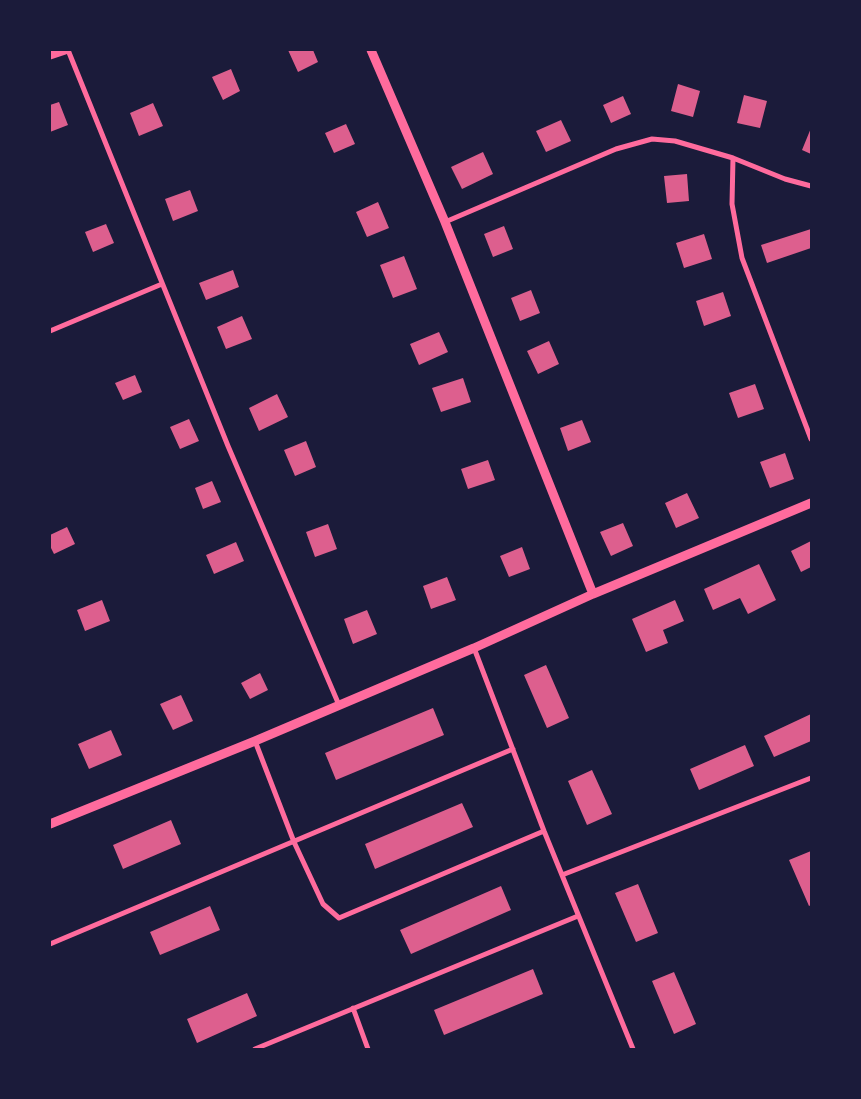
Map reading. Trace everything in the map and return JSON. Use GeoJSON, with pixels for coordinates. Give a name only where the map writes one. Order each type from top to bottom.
{"type":"FeatureCollection","features":[{"type":"Feature","properties":{"kind":"street"},"geometry":{"type":"LineString","coordinates":[[50,55],[66,50],[232,455],[338,705]]}},
{"type":"Feature","properties":{"kind":"street"},"geometry":{"type":"LineString","coordinates":[[371,50],[445,222],[593,594]]}},
{"type":"Feature","properties":{"kind":"street"},"geometry":{"type":"LineString","coordinates":[[445,222],[616,149],[652,139],[675,141],[733,158],[785,179],[811,186]]}},
{"type":"Feature","properties":{"kind":"street"},"geometry":{"type":"LineString","coordinates":[[733,158],[732,204],[742,258],[811,439]]}},
{"type":"Feature","properties":{"kind":"street"},"geometry":{"type":"LineString","coordinates":[[50,332],[162,284]]}},
{"type":"Feature","properties":{"kind":"street"},"geometry":{"type":"LineString","coordinates":[[50,824],[255,741],[474,648],[593,594],[811,503]]}},
{"type":"Feature","properties":{"kind":"street"},"geometry":{"type":"LineString","coordinates":[[474,648],[544,831],[633,1049]]}},
{"type":"Feature","properties":{"kind":"street"},"geometry":{"type":"LineString","coordinates":[[255,741],[294,842],[324,904],[339,918],[544,831]]}},
{"type":"Feature","properties":{"kind":"street"},"geometry":{"type":"LineString","coordinates":[[50,944],[513,750]]}},
{"type":"Feature","properties":{"kind":"street"},"geometry":{"type":"LineString","coordinates":[[562,875],[811,778]]}},
{"type":"Feature","properties":{"kind":"street"},"geometry":{"type":"LineString","coordinates":[[255,1049],[578,916]]}},
{"type":"Feature","properties":{"kind":"street"},"geometry":{"type":"LineString","coordinates":[[353,1008],[368,1049]]}},
{"type":"Feature","properties":{"kind":"building"},"geometry":{"type":"Polygon","coordinates":[[[288,50],[313,50],[318,62],[298,72],[288,50]]]}},
{"type":"Feature","properties":{"kind":"building"},"geometry":{"type":"Polygon","coordinates":[[[231,69],[240,91],[223,100],[212,77],[231,69]]]}},
{"type":"Feature","properties":{"kind":"building"},"geometry":{"type":"Polygon","coordinates":[[[678,84],[700,91],[693,117],[671,111],[678,84]]]}},
{"type":"Feature","properties":{"kind":"building"},"geometry":{"type":"Polygon","coordinates":[[[744,95],[767,101],[760,128],[737,123],[744,95]]]}},
{"type":"Feature","properties":{"kind":"building"},"geometry":{"type":"Polygon","coordinates":[[[623,96],[631,114],[611,123],[603,105],[623,96]]]}},
{"type":"Feature","properties":{"kind":"building"},"geometry":{"type":"Polygon","coordinates":[[[59,102],[68,125],[50,132],[50,105],[59,102]]]}},
{"type":"Feature","properties":{"kind":"building"},"geometry":{"type":"Polygon","coordinates":[[[153,103],[163,126],[139,136],[130,113],[153,103]]]}},
{"type":"Feature","properties":{"kind":"building"},"geometry":{"type":"Polygon","coordinates":[[[561,120],[571,141],[546,152],[536,131],[561,120]]]}},
{"type":"Feature","properties":{"kind":"building"},"geometry":{"type":"Polygon","coordinates":[[[346,124],[355,144],[334,153],[325,133],[346,124]]]}},
{"type":"Feature","properties":{"kind":"building"},"geometry":{"type":"Polygon","coordinates":[[[811,128],[811,154],[802,150],[811,128]]]}},
{"type":"Feature","properties":{"kind":"building"},"geometry":{"type":"Polygon","coordinates":[[[483,152],[493,174],[462,189],[451,167],[483,152]]]}},
{"type":"Feature","properties":{"kind":"building"},"geometry":{"type":"Polygon","coordinates":[[[687,174],[689,201],[667,203],[664,176],[687,174]]]}},
{"type":"Feature","properties":{"kind":"building"},"geometry":{"type":"Polygon","coordinates":[[[190,190],[198,211],[173,221],[165,199],[190,190]]]}},
{"type":"Feature","properties":{"kind":"building"},"geometry":{"type":"Polygon","coordinates":[[[378,202],[389,228],[367,237],[356,212],[378,202]]]}},
{"type":"Feature","properties":{"kind":"building"},"geometry":{"type":"Polygon","coordinates":[[[106,224],[114,243],[93,252],[85,232],[106,224]]]}},
{"type":"Feature","properties":{"kind":"building"},"geometry":{"type":"Polygon","coordinates":[[[504,226],[513,249],[493,257],[484,234],[504,226]]]}},
{"type":"Feature","properties":{"kind":"building"},"geometry":{"type":"Polygon","coordinates":[[[811,229],[811,248],[767,263],[761,245],[811,229]]]}},
{"type":"Feature","properties":{"kind":"building"},"geometry":{"type":"Polygon","coordinates":[[[704,234],[712,259],[684,268],[676,243],[704,234]]]}},
{"type":"Feature","properties":{"kind":"building"},"geometry":{"type":"Polygon","coordinates":[[[404,256],[417,289],[393,298],[380,265],[404,256]]]}},
{"type":"Feature","properties":{"kind":"building"},"geometry":{"type":"Polygon","coordinates":[[[233,270],[239,287],[206,300],[199,283],[233,270]]]}},
{"type":"Feature","properties":{"kind":"building"},"geometry":{"type":"Polygon","coordinates":[[[531,290],[540,313],[520,321],[511,298],[531,290]]]}},
{"type":"Feature","properties":{"kind":"building"},"geometry":{"type":"Polygon","coordinates":[[[723,292],[731,316],[704,326],[696,301],[723,292]]]}},
{"type":"Feature","properties":{"kind":"building"},"geometry":{"type":"Polygon","coordinates":[[[242,316],[252,339],[226,349],[217,327],[242,316]]]}},
{"type":"Feature","properties":{"kind":"building"},"geometry":{"type":"Polygon","coordinates":[[[439,332],[448,352],[419,365],[410,344],[439,332]]]}},
{"type":"Feature","properties":{"kind":"building"},"geometry":{"type":"Polygon","coordinates":[[[549,341],[559,364],[538,374],[527,351],[549,341]]]}},
{"type":"Feature","properties":{"kind":"building"},"geometry":{"type":"Polygon","coordinates":[[[135,375],[142,392],[123,400],[115,383],[135,375]]]}},
{"type":"Feature","properties":{"kind":"building"},"geometry":{"type":"Polygon","coordinates":[[[463,378],[471,402],[441,412],[432,388],[463,378]]]}},
{"type":"Feature","properties":{"kind":"building"},"geometry":{"type":"Polygon","coordinates":[[[755,384],[764,409],[738,418],[729,393],[755,384]]]}},
{"type":"Feature","properties":{"kind":"building"},"geometry":{"type":"Polygon","coordinates":[[[277,394],[288,417],[259,431],[249,408],[277,394]]]}},
{"type":"Feature","properties":{"kind":"building"},"geometry":{"type":"Polygon","coordinates":[[[189,419],[199,441],[180,449],[170,427],[189,419]]]}},
{"type":"Feature","properties":{"kind":"building"},"geometry":{"type":"Polygon","coordinates":[[[582,420],[591,442],[568,451],[560,428],[582,420]]]}},
{"type":"Feature","properties":{"kind":"building"},"geometry":{"type":"Polygon","coordinates":[[[306,441],[316,467],[295,476],[284,450],[306,441]]]}},
{"type":"Feature","properties":{"kind":"building"},"geometry":{"type":"Polygon","coordinates":[[[785,453],[794,479],[770,488],[760,462],[785,453]]]}},
{"type":"Feature","properties":{"kind":"building"},"geometry":{"type":"Polygon","coordinates":[[[488,460],[495,480],[468,489],[461,469],[488,460]]]}},
{"type":"Feature","properties":{"kind":"building"},"geometry":{"type":"Polygon","coordinates":[[[212,481],[221,502],[203,509],[195,488],[212,481]]]}},
{"type":"Feature","properties":{"kind":"building"},"geometry":{"type":"Polygon","coordinates":[[[687,493],[699,518],[676,528],[665,503],[687,493]]]}},
{"type":"Feature","properties":{"kind":"building"},"geometry":{"type":"Polygon","coordinates":[[[623,523],[633,546],[611,556],[600,532],[623,523]]]}},
{"type":"Feature","properties":{"kind":"building"},"geometry":{"type":"Polygon","coordinates":[[[328,524],[337,549],[315,557],[306,532],[328,524]]]}},
{"type":"Feature","properties":{"kind":"building"},"geometry":{"type":"Polygon","coordinates":[[[67,527],[75,544],[54,554],[50,546],[50,535],[67,527]]]}},
{"type":"Feature","properties":{"kind":"building"},"geometry":{"type":"Polygon","coordinates":[[[811,541],[811,567],[801,572],[791,551],[811,541]]]}},
{"type":"Feature","properties":{"kind":"building"},"geometry":{"type":"Polygon","coordinates":[[[236,542],[244,561],[214,574],[206,555],[236,542]]]}},
{"type":"Feature","properties":{"kind":"building"},"geometry":{"type":"Polygon","coordinates":[[[522,547],[530,569],[509,577],[500,556],[522,547]]]}},
{"type":"Feature","properties":{"kind":"building"},"geometry":{"type":"Polygon","coordinates":[[[759,564],[776,600],[748,614],[740,598],[713,610],[704,589],[759,564]]]}},
{"type":"Feature","properties":{"kind":"building"},"geometry":{"type":"Polygon","coordinates":[[[447,577],[456,600],[431,609],[423,586],[447,577]]]}},
{"type":"Feature","properties":{"kind":"building"},"geometry":{"type":"Polygon","coordinates":[[[102,600],[110,621],[85,631],[77,610],[102,600]]]}},
{"type":"Feature","properties":{"kind":"building"},"geometry":{"type":"Polygon","coordinates":[[[675,600],[684,621],[663,630],[668,643],[646,652],[632,619],[675,600]]]}},
{"type":"Feature","properties":{"kind":"building"},"geometry":{"type":"Polygon","coordinates":[[[367,610],[377,634],[353,644],[344,619],[367,610]]]}},
{"type":"Feature","properties":{"kind":"building"},"geometry":{"type":"Polygon","coordinates":[[[546,665],[569,718],[547,728],[524,675],[546,665]]]}},
{"type":"Feature","properties":{"kind":"building"},"geometry":{"type":"Polygon","coordinates":[[[260,673],[268,690],[250,699],[241,683],[260,673]]]}},
{"type":"Feature","properties":{"kind":"building"},"geometry":{"type":"Polygon","coordinates":[[[181,695],[193,721],[173,730],[160,704],[181,695]]]}},
{"type":"Feature","properties":{"kind":"building"},"geometry":{"type":"Polygon","coordinates":[[[433,708],[444,735],[336,780],[325,753],[433,708]]]}},
{"type":"Feature","properties":{"kind":"building"},"geometry":{"type":"Polygon","coordinates":[[[811,714],[811,741],[774,757],[764,736],[811,714]]]}},
{"type":"Feature","properties":{"kind":"building"},"geometry":{"type":"Polygon","coordinates":[[[111,730],[122,755],[89,769],[78,744],[111,730]]]}},
{"type":"Feature","properties":{"kind":"building"},"geometry":{"type":"Polygon","coordinates":[[[745,745],[754,766],[699,790],[690,769],[745,745]]]}},
{"type":"Feature","properties":{"kind":"building"},"geometry":{"type":"Polygon","coordinates":[[[592,770],[612,814],[587,825],[568,781],[592,770]]]}},
{"type":"Feature","properties":{"kind":"building"},"geometry":{"type":"Polygon","coordinates":[[[462,803],[473,827],[375,869],[365,844],[462,803]]]}},
{"type":"Feature","properties":{"kind":"building"},"geometry":{"type":"Polygon","coordinates":[[[171,820],[181,844],[123,869],[113,845],[171,820]]]}},
{"type":"Feature","properties":{"kind":"building"},"geometry":{"type":"Polygon","coordinates":[[[811,851],[811,905],[809,906],[789,860],[811,851]]]}},
{"type":"Feature","properties":{"kind":"building"},"geometry":{"type":"Polygon","coordinates":[[[638,884],[658,933],[636,942],[615,893],[638,884]]]}},
{"type":"Feature","properties":{"kind":"building"},"geometry":{"type":"Polygon","coordinates":[[[501,886],[511,910],[411,954],[400,930],[501,886]]]}},
{"type":"Feature","properties":{"kind":"building"},"geometry":{"type":"Polygon","coordinates":[[[210,906],[220,930],[160,955],[150,932],[210,906]]]}},
{"type":"Feature","properties":{"kind":"building"},"geometry":{"type":"Polygon","coordinates":[[[533,969],[543,994],[444,1035],[434,1010],[533,969]]]}},
{"type":"Feature","properties":{"kind":"building"},"geometry":{"type":"Polygon","coordinates":[[[674,972],[696,1024],[674,1034],[652,981],[674,972]]]}},
{"type":"Feature","properties":{"kind":"building"},"geometry":{"type":"Polygon","coordinates":[[[247,993],[257,1016],[197,1043],[187,1019],[247,993]]]}}]}
